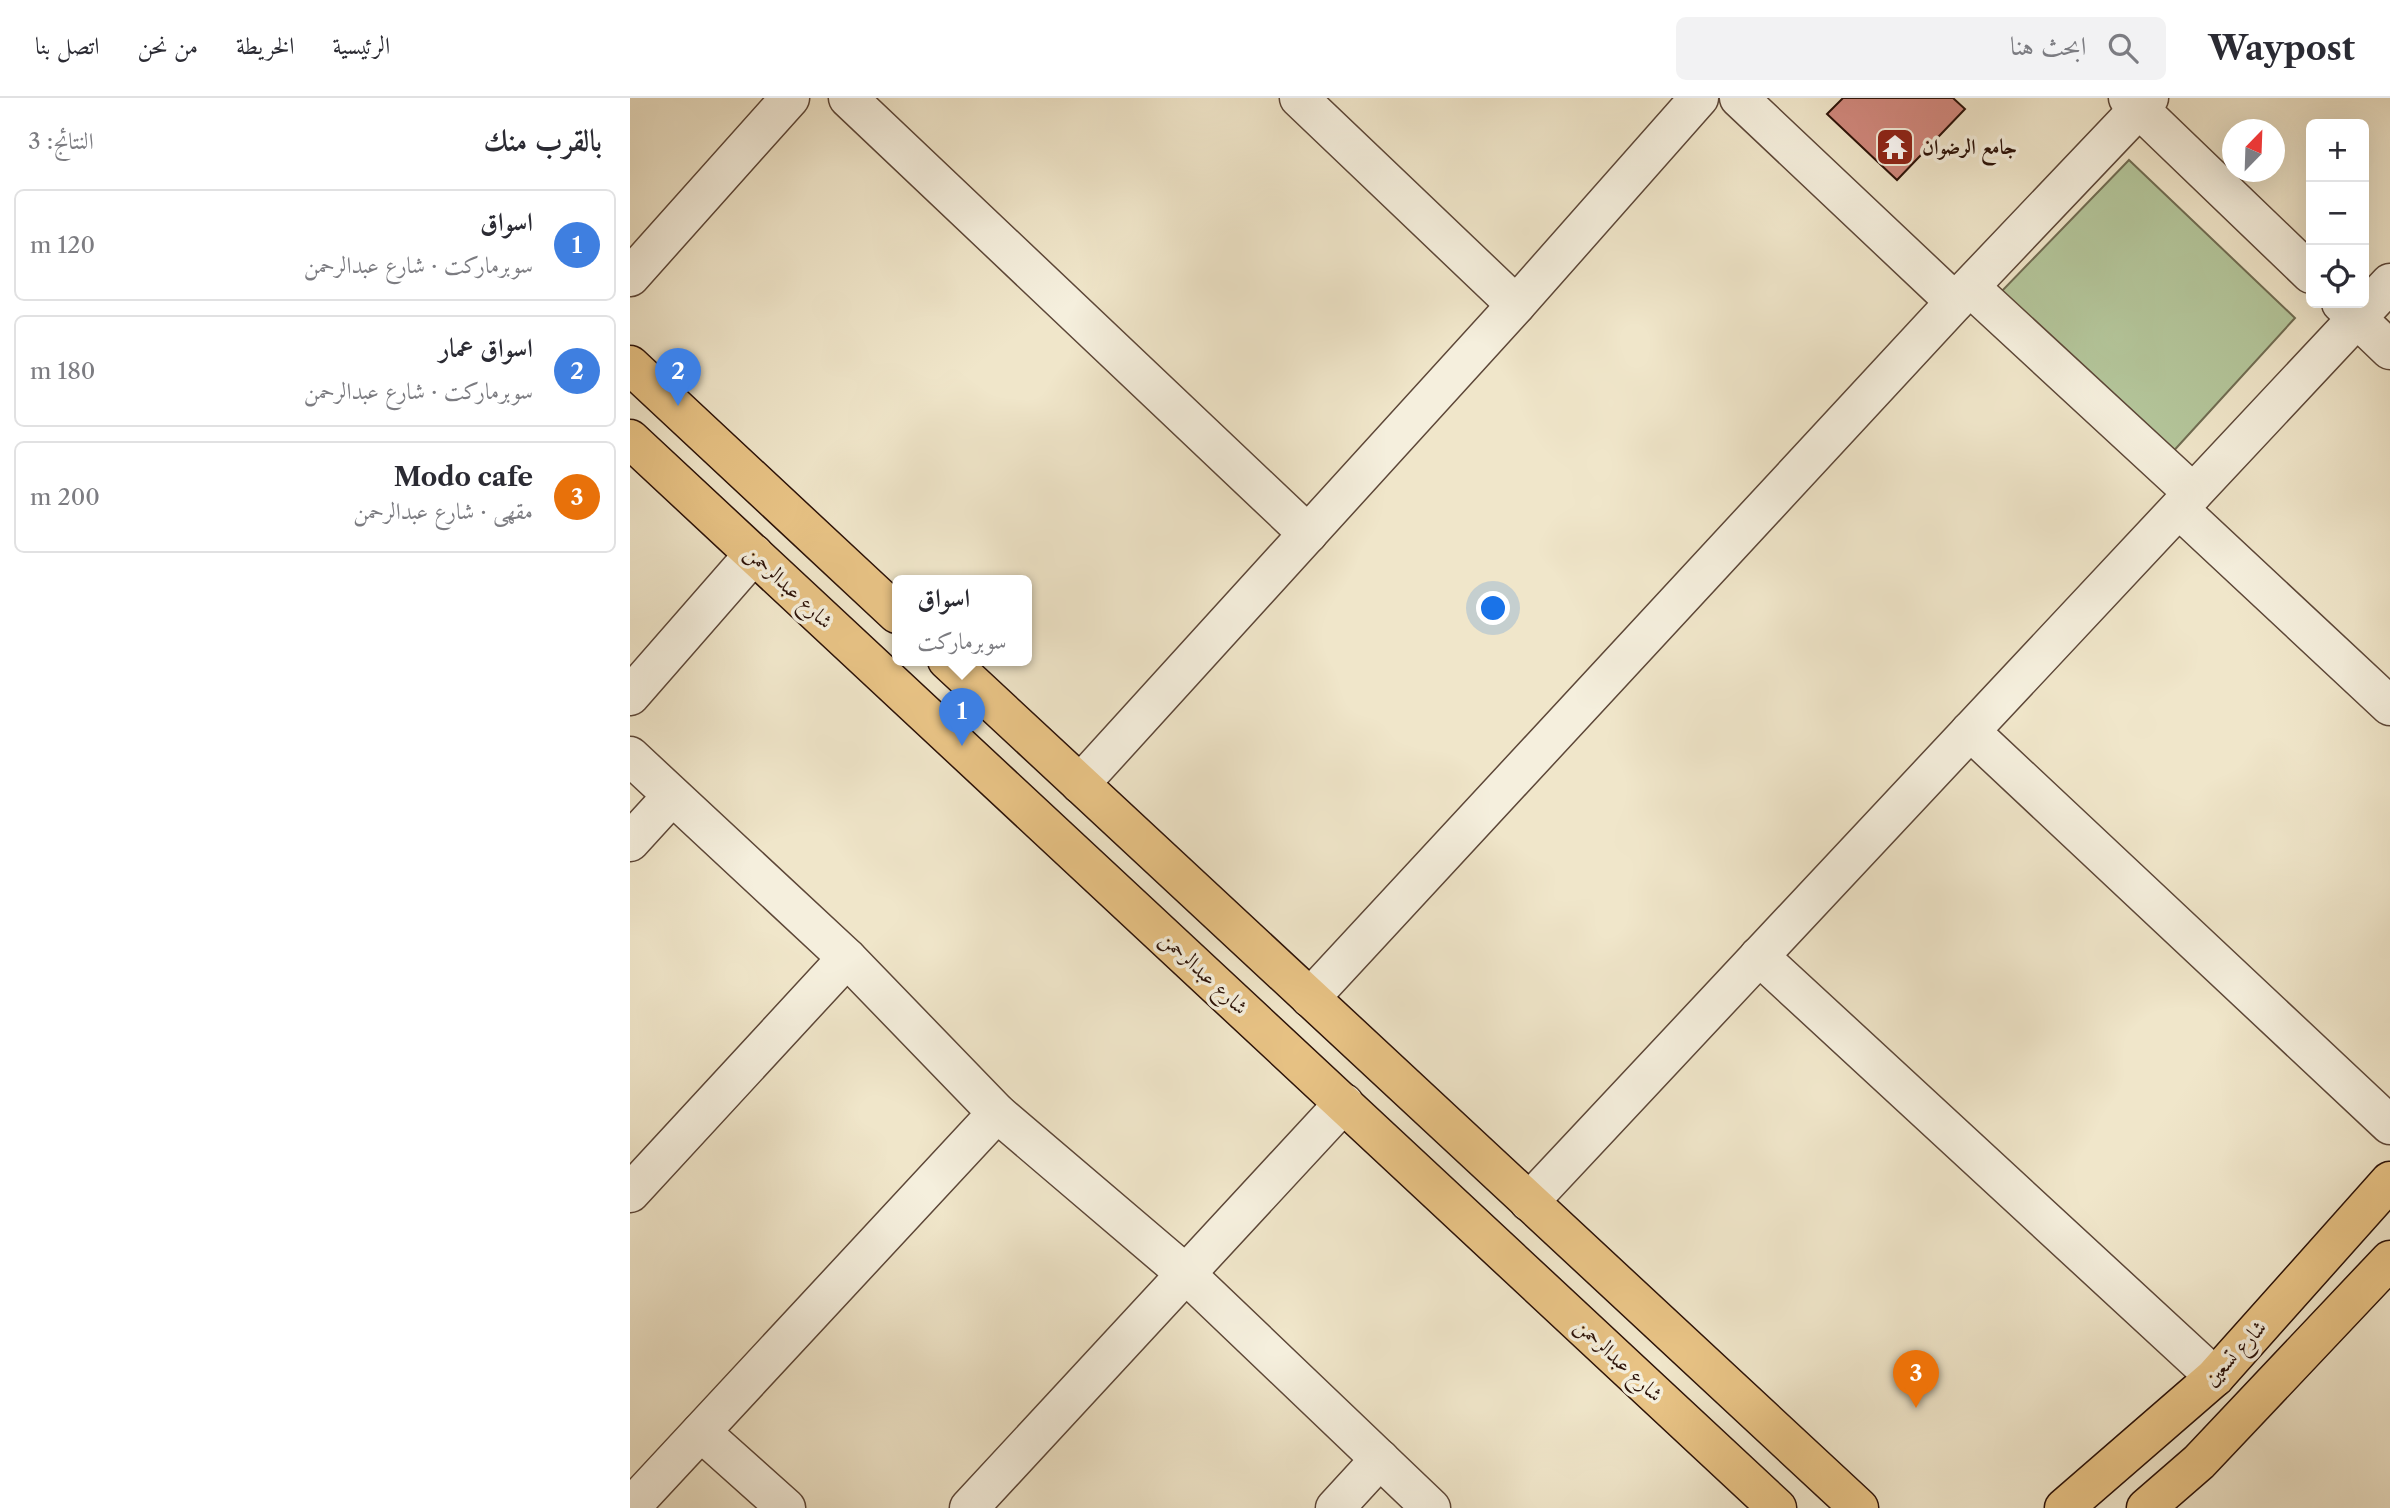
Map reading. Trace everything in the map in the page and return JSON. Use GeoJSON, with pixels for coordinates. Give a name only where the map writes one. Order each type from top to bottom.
{"type":"FeatureCollection","features":[{"type":"Feature","properties":{"kind":"main road"},"geometry":{"type":"LineString","coordinates":[[630,365],[892,609]]}},
{"type":"Feature","properties":{"kind":"main road","name":"شارع عبدالرحمن"},"geometry":{"type":"LineString","coordinates":[[630,439],[1777,1508]]}},
{"type":"Feature","properties":{"kind":"main road"},"geometry":{"type":"LineString","coordinates":[[953,666],[1859,1508]]}},
{"type":"Feature","properties":{"kind":"main road","name":"شارع تسعين"},"geometry":{"type":"LineString","coordinates":[[2064,1508],[2215,1377],[2390,1181]]}},
{"type":"Feature","properties":{"kind":"main road"},"geometry":{"type":"LineString","coordinates":[[2146,1508],[2199,1462],[2390,1260]]}},
{"type":"Feature","properties":{"kind":"main road"},"geometry":{"type":"LineString","coordinates":[[2175,1508],[2199,1462]]}},
{"type":"Feature","properties":{"kind":"street"},"geometry":{"type":"LineString","coordinates":[[630,277],[790,98]]}},
{"type":"Feature","properties":{"kind":"street"},"geometry":{"type":"LineString","coordinates":[[848,98],[1308,534]]}},
{"type":"Feature","properties":{"kind":"street"},"geometry":{"type":"LineString","coordinates":[[1299,98],[1516,305]]}},
{"type":"Feature","properties":{"kind":"street"},"geometry":{"type":"LineString","coordinates":[[1080,784],[1516,305],[1699,98]]}},
{"type":"Feature","properties":{"kind":"street"},"geometry":{"type":"LineString","coordinates":[[1739,98],[1962,295],[2186,501],[2390,706]]}},
{"type":"Feature","properties":{"kind":"street"},"geometry":{"type":"LineString","coordinates":[[1310,998],[2139,102],[2306,269]]}},
{"type":"Feature","properties":{"kind":"street"},"geometry":{"type":"LineString","coordinates":[[1529,1202],[2186,501],[2349,310],[2390,283]]}},
{"type":"Feature","properties":{"kind":"street"},"geometry":{"type":"LineString","coordinates":[[2349,310],[2390,350]]}},
{"type":"Feature","properties":{"kind":"street"},"geometry":{"type":"LineString","coordinates":[[630,696],[754,554]]}},
{"type":"Feature","properties":{"kind":"street"},"geometry":{"type":"LineString","coordinates":[[1970,731],[2390,1125]]}},
{"type":"Feature","properties":{"kind":"street"},"geometry":{"type":"LineString","coordinates":[[630,756],[847,958],[998,1113],[1186,1274],[1431,1508]]}},
{"type":"Feature","properties":{"kind":"street"},"geometry":{"type":"LineString","coordinates":[[630,842],[672,796]]}},
{"type":"Feature","properties":{"kind":"street"},"geometry":{"type":"LineString","coordinates":[[1759,956],[2215,1377]]}},
{"type":"Feature","properties":{"kind":"street"},"geometry":{"type":"LineString","coordinates":[[630,1193],[847,958]]}},
{"type":"Feature","properties":{"kind":"street"},"geometry":{"type":"LineString","coordinates":[[969,1508],[1344,1103]]}},
{"type":"Feature","properties":{"kind":"street"},"geometry":{"type":"LineString","coordinates":[[630,1508],[998,1113]]}},
{"type":"Feature","properties":{"kind":"street"},"geometry":{"type":"LineString","coordinates":[[701,1432],[786,1508]]}},
{"type":"Feature","properties":{"kind":"street"},"geometry":{"type":"LineString","coordinates":[[1335,1508],[1380,1459]]}},
{"type":"Feature","properties":{"kind":"green space"},"geometry":{"type":"Polygon","coordinates":[[[2129,160],[2295,318],[2169,456],[1999,294],[2129,160]]]}},
{"type":"Feature","properties":{"kind":"building","name":"جامع الرضوان"},"geometry":{"type":"Polygon","coordinates":[[[1843,98],[1953,98],[1965,109],[1897,180],[1827,114],[1843,98]]]}},
{"type":"Feature","properties":{"kind":"place","name":"جامع الرضوان"},"geometry":{"type":"Point","coordinates":[1895,147]}},
{"type":"Feature","properties":{"kind":"place","name":"اسواق عمار"},"geometry":{"type":"Point","coordinates":[678,406]}},
{"type":"Feature","properties":{"kind":"place","name":"اسواق"},"geometry":{"type":"Point","coordinates":[962,746]}},
{"type":"Feature","properties":{"kind":"place","name":"Modo cafe"},"geometry":{"type":"Point","coordinates":[1916,1408]}}]}
